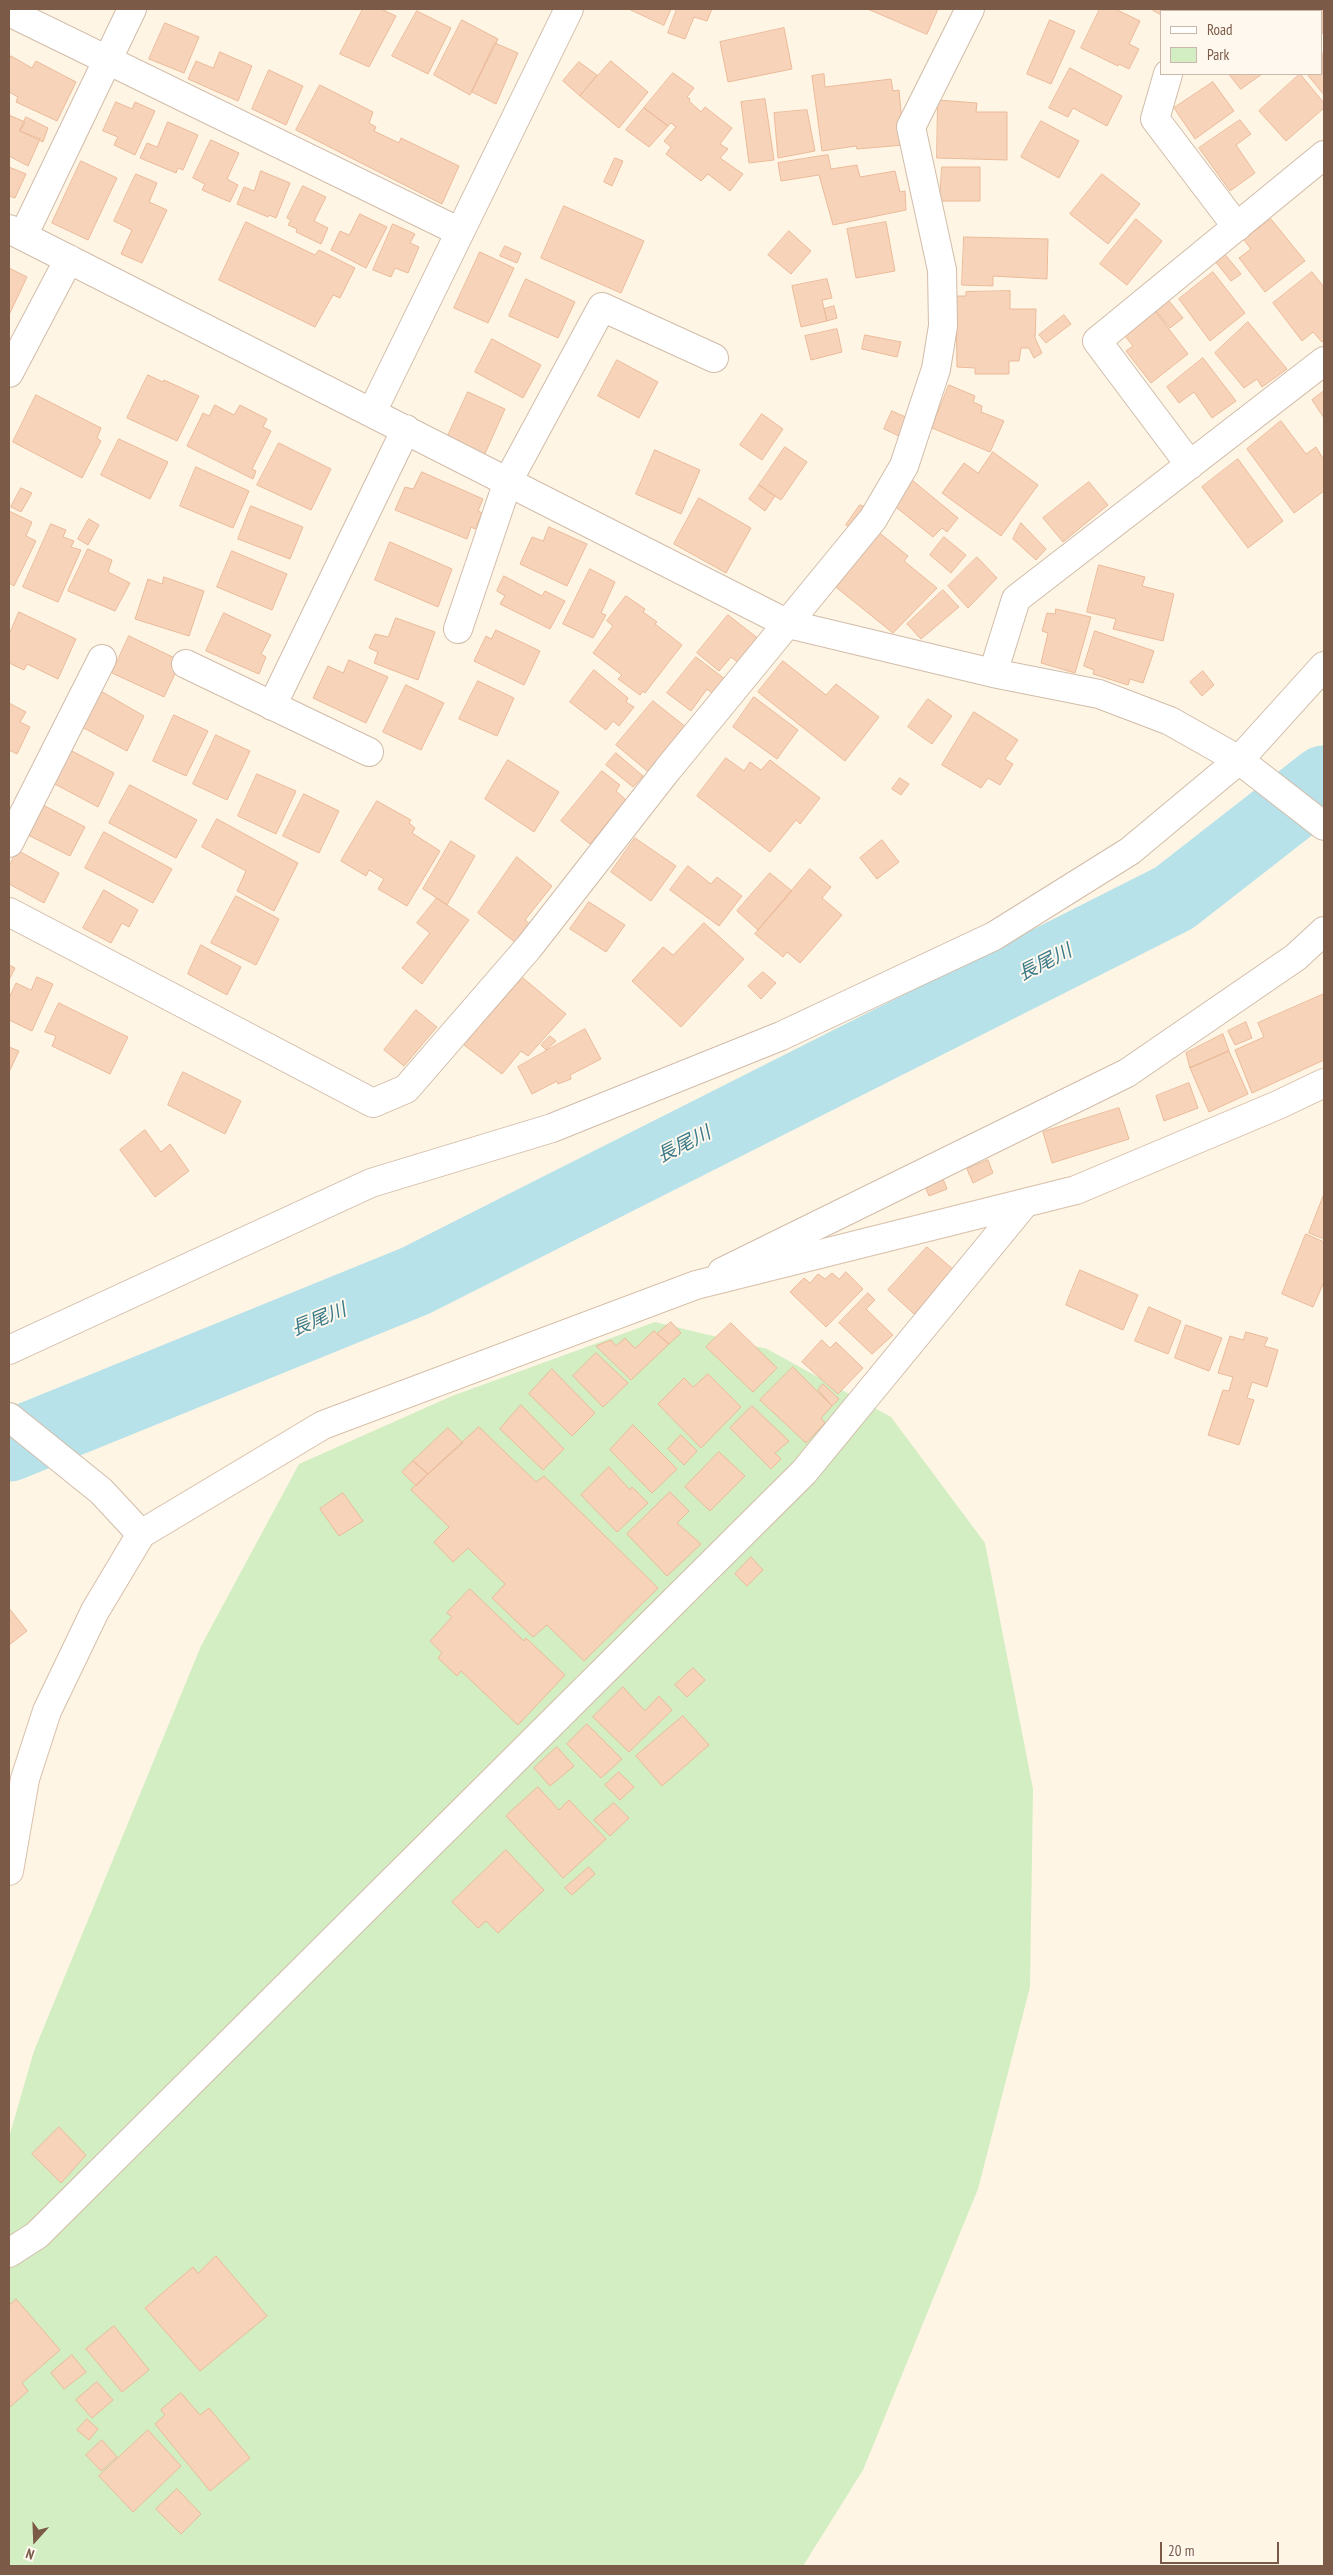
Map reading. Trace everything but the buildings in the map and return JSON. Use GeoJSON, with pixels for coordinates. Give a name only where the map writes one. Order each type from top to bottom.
{"type":"FeatureCollection","features":[{"type":"Feature","properties":{"kind":"street"},"geometry":{"type":"LineString","coordinates":[[132,9],[108,60],[16,233],[788,624],[993,673],[1099,694],[1170,721],[1239,760],[1324,826]]}},
{"type":"Feature","properties":{"kind":"street"},"geometry":{"type":"LineString","coordinates":[[372,412],[569,9]]}},
{"type":"Feature","properties":{"kind":"street"},"geometry":{"type":"LineString","coordinates":[[9,912],[373,1103],[406,1089],[516,962],[668,769],[874,519],[904,466],[936,369],[943,326],[942,270],[911,127],[970,9]]}},
{"type":"Feature","properties":{"kind":"street"},"geometry":{"type":"LineString","coordinates":[[9,12],[460,232]]}},
{"type":"Feature","properties":{"kind":"street"},"geometry":{"type":"LineString","coordinates":[[1168,75],[1155,119],[1237,227]]}},
{"type":"Feature","properties":{"kind":"street"},"geometry":{"type":"LineString","coordinates":[[1190,465],[1097,341],[1324,155]]}},
{"type":"Feature","properties":{"kind":"street"},"geometry":{"type":"LineString","coordinates":[[9,374],[69,259]]}},
{"type":"Feature","properties":{"kind":"street"},"geometry":{"type":"LineString","coordinates":[[458,628],[508,481],[602,307],[714,358]]}},
{"type":"Feature","properties":{"kind":"street"},"geometry":{"type":"LineString","coordinates":[[993,673],[1016,599],[1324,361]]}},
{"type":"Feature","properties":{"kind":"street"},"geometry":{"type":"LineString","coordinates":[[272,706],[406,429]]}},
{"type":"Feature","properties":{"kind":"street"},"geometry":{"type":"LineString","coordinates":[[9,843],[102,659]]}},
{"type":"Feature","properties":{"kind":"street"},"geometry":{"type":"LineString","coordinates":[[186,664],[369,752]]}},
{"type":"Feature","properties":{"kind":"street"},"geometry":{"type":"LineString","coordinates":[[9,1350],[371,1183],[552,1128],[781,1036],[994,936],[1130,851],[1239,760],[1324,666]]}},
{"type":"Feature","properties":{"kind":"street"},"geometry":{"type":"LineString","coordinates":[[9,1871],[25,1779],[47,1711],[95,1611],[141,1534],[323,1426],[696,1285],[1127,1073],[1296,958],[1324,931]]}},
{"type":"Feature","properties":{"kind":"street"},"geometry":{"type":"LineString","coordinates":[[696,1285],[1076,1190],[1278,1105],[1324,1083]]}},
{"type":"Feature","properties":{"kind":"street"},"geometry":{"type":"LineString","coordinates":[[9,2253],[44,2228],[804,1472],[1024,1204]]}},
{"type":"Feature","properties":{"kind":"street"},"geometry":{"type":"LineString","coordinates":[[9,1417],[101,1492],[141,1534]]}},
{"type":"Feature","properties":{"kind":"green space"},"geometry":{"type":"Polygon","coordinates":[[[655,1322],[767,1349],[891,1417],[985,1543],[1033,1789],[1030,1987],[978,2189],[863,2470],[803,2566],[9,2566],[9,2137],[34,2051],[201,1646],[299,1464],[452,1396],[655,1322]]]}},
{"type":"Feature","properties":{"kind":"waterway","name":"長尾川"},"geometry":{"type":"LineString","coordinates":[[9,1446],[415,1281],[1174,898],[1324,781]]}}]}
